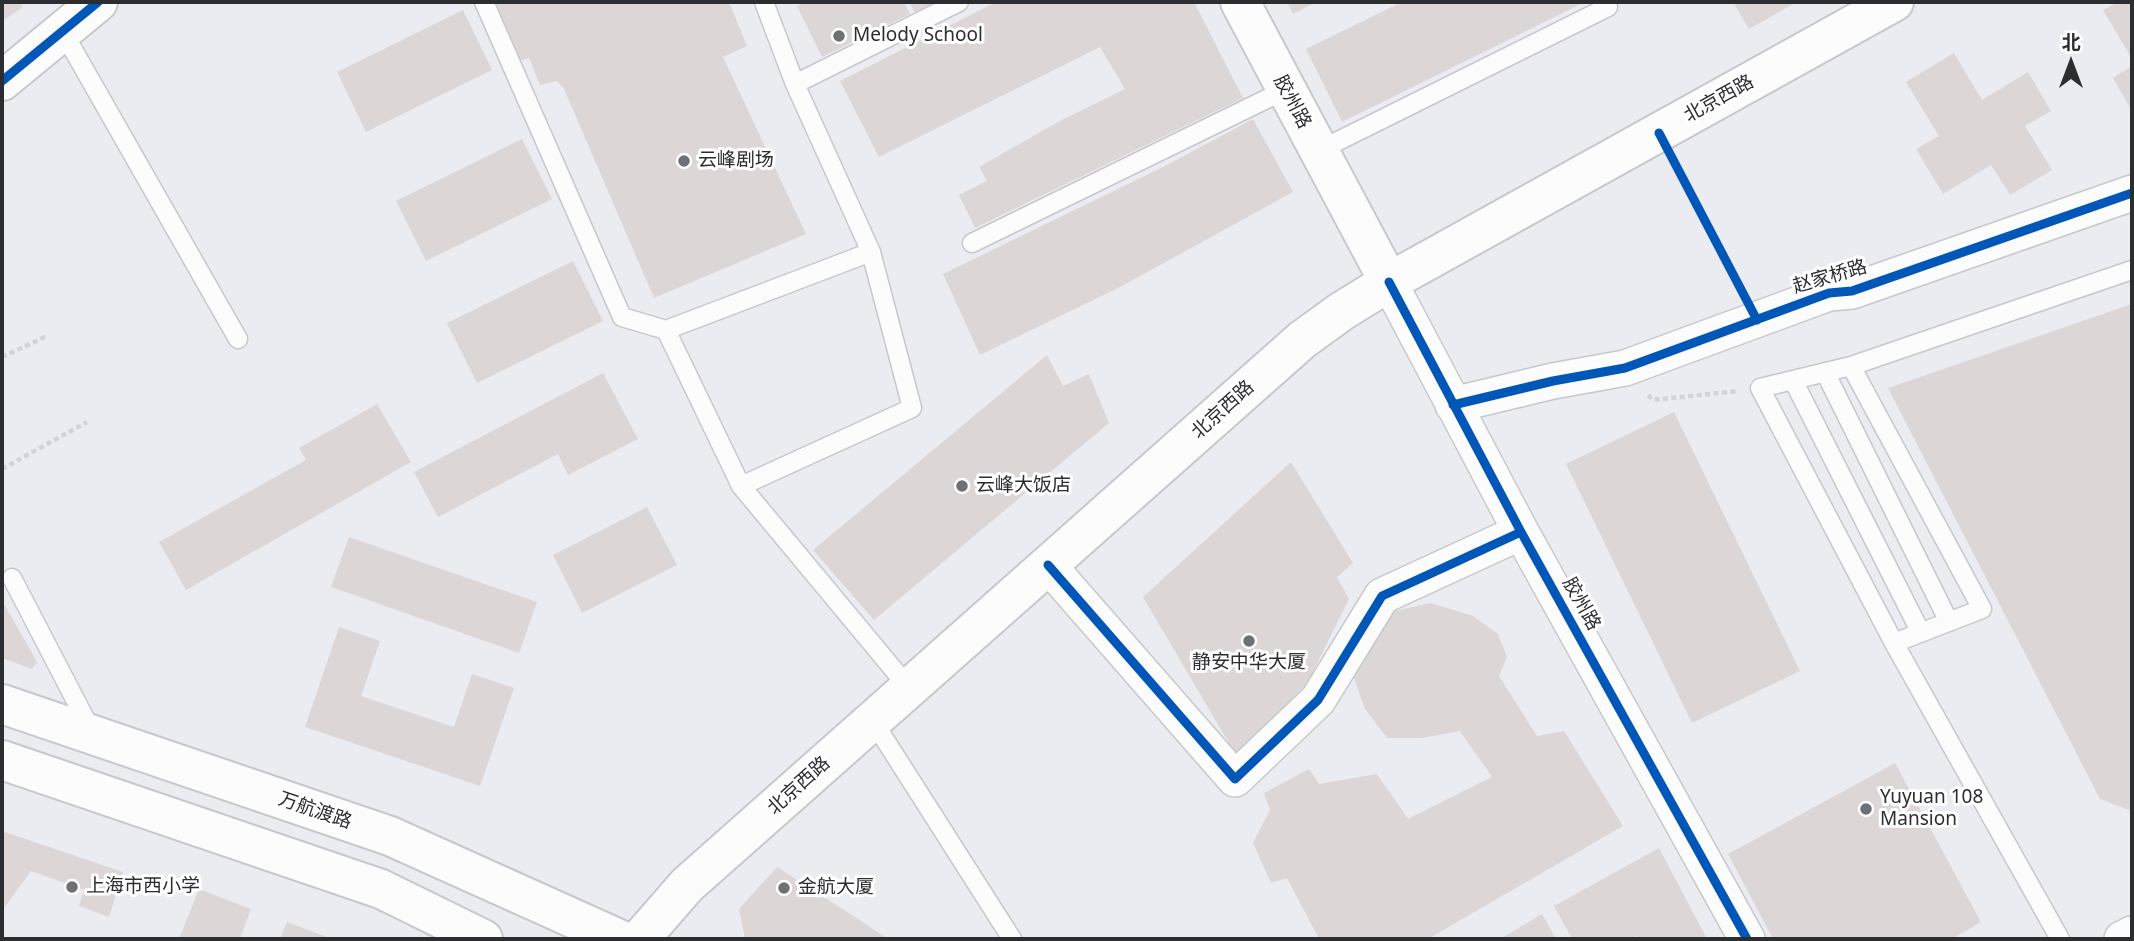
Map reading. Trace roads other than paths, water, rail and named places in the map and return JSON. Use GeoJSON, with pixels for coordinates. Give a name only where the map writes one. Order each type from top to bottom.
{"type":"FeatureCollection","features":[{"type":"Feature","properties":{"kind":"main road"},"geometry":{"type":"LineString","coordinates":[[2,81],[98,2]]}},
{"type":"Feature","properties":{"kind":"main road","name":"胶州路"},"geometry":{"type":"LineString","coordinates":[[1240,2],[1389,282]]}},
{"type":"Feature","properties":{"kind":"main road","name":"北京西路"},"geometry":{"type":"LineString","coordinates":[[640,939],[687,885],[1302,340],[1389,282],[1894,2]]}},
{"type":"Feature","properties":{"kind":"main road","name":"万航渡路"},"geometry":{"type":"LineString","coordinates":[[2,704],[390,836],[619,939]]}},
{"type":"Feature","properties":{"kind":"main road"},"geometry":{"type":"LineString","coordinates":[[2,760],[381,889],[483,939]]}},
{"type":"Feature","properties":{"kind":"street","name":"赵家桥路"},"geometry":{"type":"LineString","coordinates":[[1453,405],[1553,381],[1625,368],[1829,293],[1852,291],[2132,193]]}},
{"type":"Feature","properties":{"kind":"street","name":"胶州路"},"geometry":{"type":"LineString","coordinates":[[1389,282],[1521,532],[1747,939]]}},
{"type":"Feature","properties":{"kind":"street"},"geometry":{"type":"LineString","coordinates":[[1048,565],[1236,779],[1318,700],[1382,596],[1521,532]]}},
{"type":"Feature","properties":{"kind":"street"},"geometry":{"type":"LineString","coordinates":[[2122,939],[2132,934]]}},
{"type":"Feature","properties":{"kind":"lane"},"geometry":{"type":"LineString","coordinates":[[484,2],[622,317],[666,330],[871,252]]}},
{"type":"Feature","properties":{"kind":"lane"},"geometry":{"type":"LineString","coordinates":[[741,486],[912,408],[871,252],[795,84],[764,2]]}},
{"type":"Feature","properties":{"kind":"lane"},"geometry":{"type":"LineString","coordinates":[[795,84],[960,2]]}},
{"type":"Feature","properties":{"kind":"lane"},"geometry":{"type":"LineString","coordinates":[[1318,151],[1608,7]]}},
{"type":"Feature","properties":{"kind":"lane"},"geometry":{"type":"LineString","coordinates":[[63,32],[238,339]]}},
{"type":"Feature","properties":{"kind":"lane"},"geometry":{"type":"LineString","coordinates":[[972,243],[1285,90]]}},
{"type":"Feature","properties":{"kind":"lane"},"geometry":{"type":"LineString","coordinates":[[2060,939],[1894,643],[1760,388],[1851,366],[2132,270]]}},
{"type":"Feature","properties":{"kind":"lane"},"geometry":{"type":"LineString","coordinates":[[666,330],[741,486],[909,688]]}},
{"type":"Feature","properties":{"kind":"lane"},"geometry":{"type":"LineString","coordinates":[[1851,366],[1982,609],[1894,643]]}},
{"type":"Feature","properties":{"kind":"lane"},"geometry":{"type":"LineString","coordinates":[[1825,372],[1949,622]]}},
{"type":"Feature","properties":{"kind":"lane"},"geometry":{"type":"LineString","coordinates":[[1793,380],[1921,633]]}},
{"type":"Feature","properties":{"kind":"lane"},"geometry":{"type":"LineString","coordinates":[[12,578],[94,736]]}},
{"type":"Feature","properties":{"kind":"lane"},"geometry":{"type":"LineString","coordinates":[[873,721],[1012,939]]}},
{"type":"Feature","properties":{"kind":"place","name":"Melody School"},"geometry":{"type":"Point","coordinates":[839,36]}},
{"type":"Feature","properties":{"kind":"place","name":"云峰剧场"},"geometry":{"type":"Point","coordinates":[684,161]}},
{"type":"Feature","properties":{"kind":"place","name":"云峰大饭店"},"geometry":{"type":"Point","coordinates":[962,486]}},
{"type":"Feature","properties":{"kind":"place","name":"静安中华大厦"},"geometry":{"type":"Point","coordinates":[1249,641]}},
{"type":"Feature","properties":{"kind":"place","name":"Yuyuan 108 Mansion"},"geometry":{"type":"Point","coordinates":[1866,809]}},
{"type":"Feature","properties":{"kind":"place","name":"上海市西小学"},"geometry":{"type":"Point","coordinates":[72,887]}},
{"type":"Feature","properties":{"kind":"place","name":"金航大厦"},"geometry":{"type":"Point","coordinates":[784,888]}}]}
